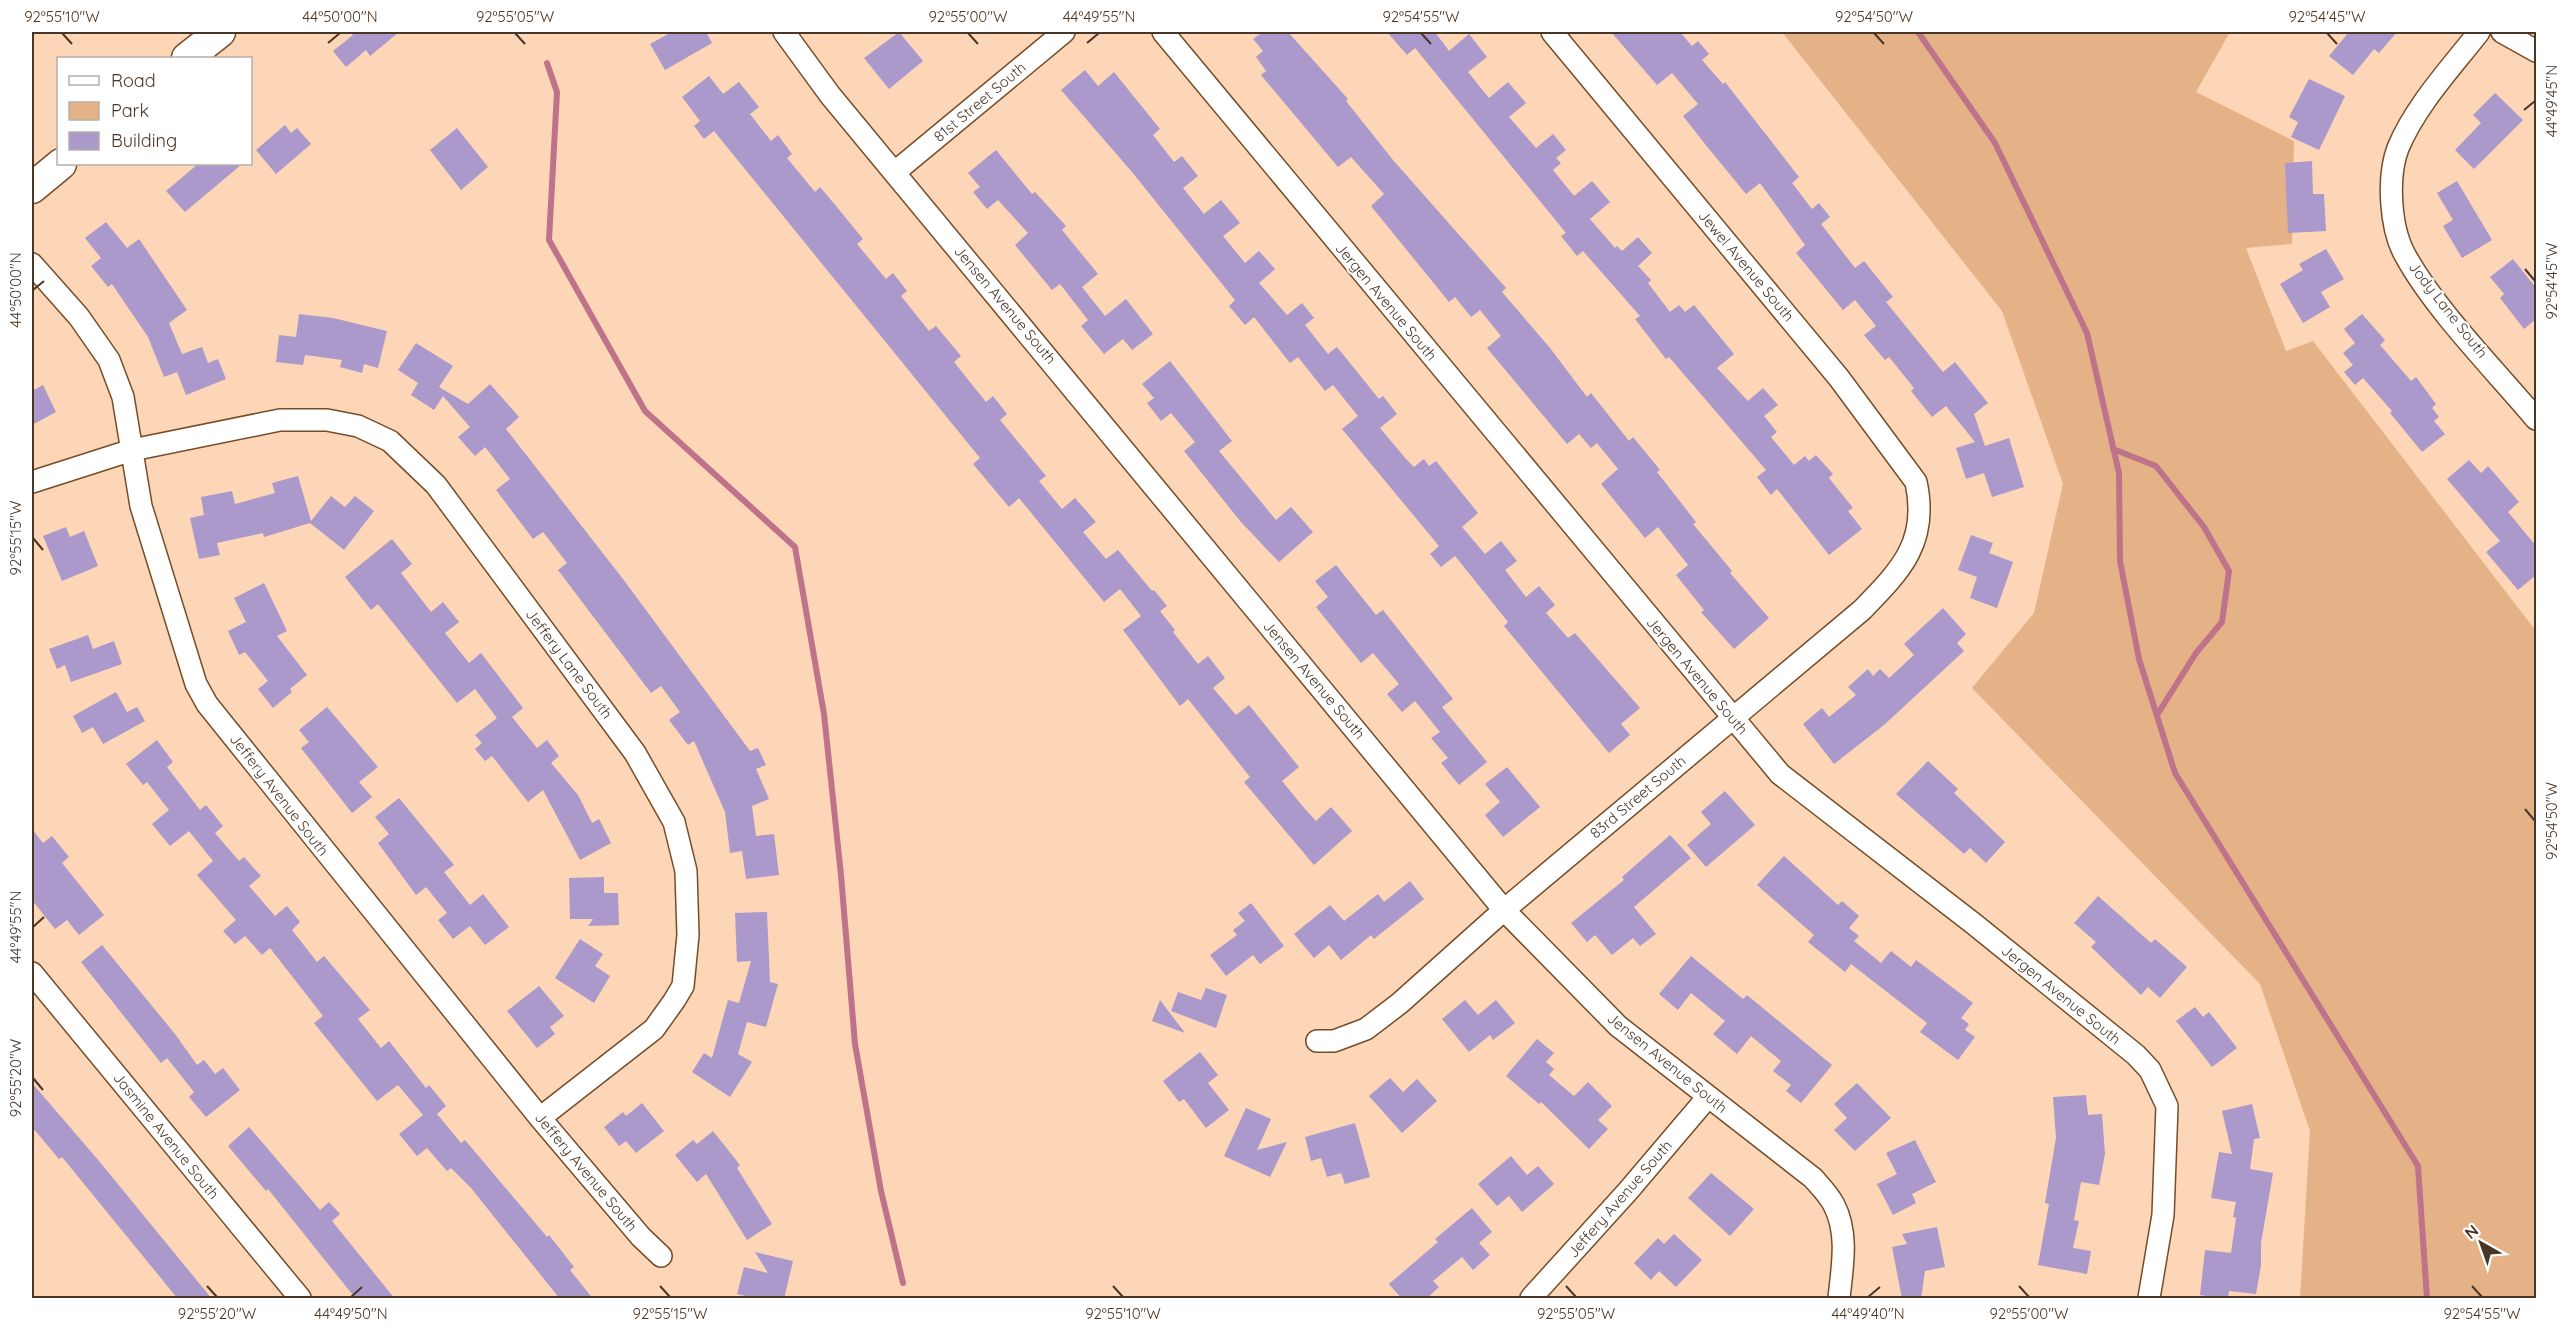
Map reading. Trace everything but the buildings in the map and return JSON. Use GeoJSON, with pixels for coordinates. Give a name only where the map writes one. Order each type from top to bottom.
{"type":"FeatureCollection","features":[{"type":"Feature","properties":{"kind":"main road"},"geometry":{"type":"LineString","coordinates":[[188,57],[220,32]]}},
{"type":"Feature","properties":{"kind":"main road"},"geometry":{"type":"LineString","coordinates":[[32,188],[61,165]]}},
{"type":"Feature","properties":{"kind":"street","name":"Jensen Avenue South"},"geometry":{"type":"LineString","coordinates":[[784,32],[830,94],[1504,910],[1618,1026],[1707,1098],[1814,1178],[1834,1204],[1842,1231],[1844,1257],[1839,1299]]}},
{"type":"Feature","properties":{"kind":"street","name":"81st Street South"},"geometry":{"type":"LineString","coordinates":[[895,172],[1064,32]]}},
{"type":"Feature","properties":{"kind":"street","name":"Jergen Avenue South"},"geometry":{"type":"LineString","coordinates":[[1163,32],[1780,774],[1974,924],[2136,1055],[2150,1070],[2167,1106],[2163,1215],[2149,1299]]}},
{"type":"Feature","properties":{"kind":"street","name":"Jewel Avenue South"},"geometry":{"type":"LineString","coordinates":[[1552,32],[1839,378],[1916,482],[1920,501],[1919,512]]}},
{"type":"Feature","properties":{"kind":"street","name":"Jody Lane South"},"geometry":{"type":"LineString","coordinates":[[2479,32],[2417,114],[2398,149],[2391,183],[2393,211],[2404,253],[2434,297],[2536,419]]}},
{"type":"Feature","properties":{"kind":"street"},"geometry":{"type":"LineString","coordinates":[[2502,32],[2536,51]]}},
{"type":"Feature","properties":{"kind":"street","name":"Jeffery Avenue South"},"geometry":{"type":"LineString","coordinates":[[32,264],[79,317],[109,360],[123,397],[141,506],[196,684],[207,704],[540,1118],[641,1237],[661,1256]]}},
{"type":"Feature","properties":{"kind":"street","name":"Jeffery Lane South"},"geometry":{"type":"LineString","coordinates":[[32,482],[132,450],[280,420],[327,420],[358,426],[390,441],[436,485],[635,753],[675,822],[686,871],[688,935],[683,986],[654,1029],[540,1118]]}},
{"type":"Feature","properties":{"kind":"street","name":"83rd Street South"},"geometry":{"type":"LineString","coordinates":[[1317,1041],[1334,1041],[1366,1029],[1400,1003],[1504,910],[1862,610],[1901,570],[1917,533],[1919,512]]}},
{"type":"Feature","properties":{"kind":"street","name":"Jasmine Avenue South"},"geometry":{"type":"LineString","coordinates":[[32,973],[300,1299]]}},
{"type":"Feature","properties":{"kind":"street","name":"Jeffery Avenue South"},"geometry":{"type":"LineString","coordinates":[[1531,1299],[1628,1191],[1707,1098]]}},
{"type":"Feature","properties":{"kind":"green space"},"geometry":{"type":"Polygon","coordinates":[[[1782,32],[2230,32],[2196,92],[2294,141],[2292,244],[2246,248],[2286,351],[2313,341],[2536,631],[2536,1298],[2300,1298],[2310,1131],[2260,984],[1972,688],[2034,613],[2063,484],[2002,311],[1782,32]]]}},
{"type":"Feature","properties":{"kind":"waterway"},"geometry":{"type":"LineString","coordinates":[[1918,32],[1995,143],[2087,333],[2119,473],[2120,561],[2139,659],[2175,773],[2418,1166],[2427,1298]]}},
{"type":"Feature","properties":{"kind":"waterway"},"geometry":{"type":"LineString","coordinates":[[547,63],[557,92],[549,240],[645,411],[795,547],[824,714],[841,875],[855,1044],[881,1191],[903,1283]]}},
{"type":"Feature","properties":{"kind":"waterway"},"geometry":{"type":"LineString","coordinates":[[2113,449],[2156,466],[2204,527],[2229,571],[2222,622],[2196,653],[2157,715]]}}]}
